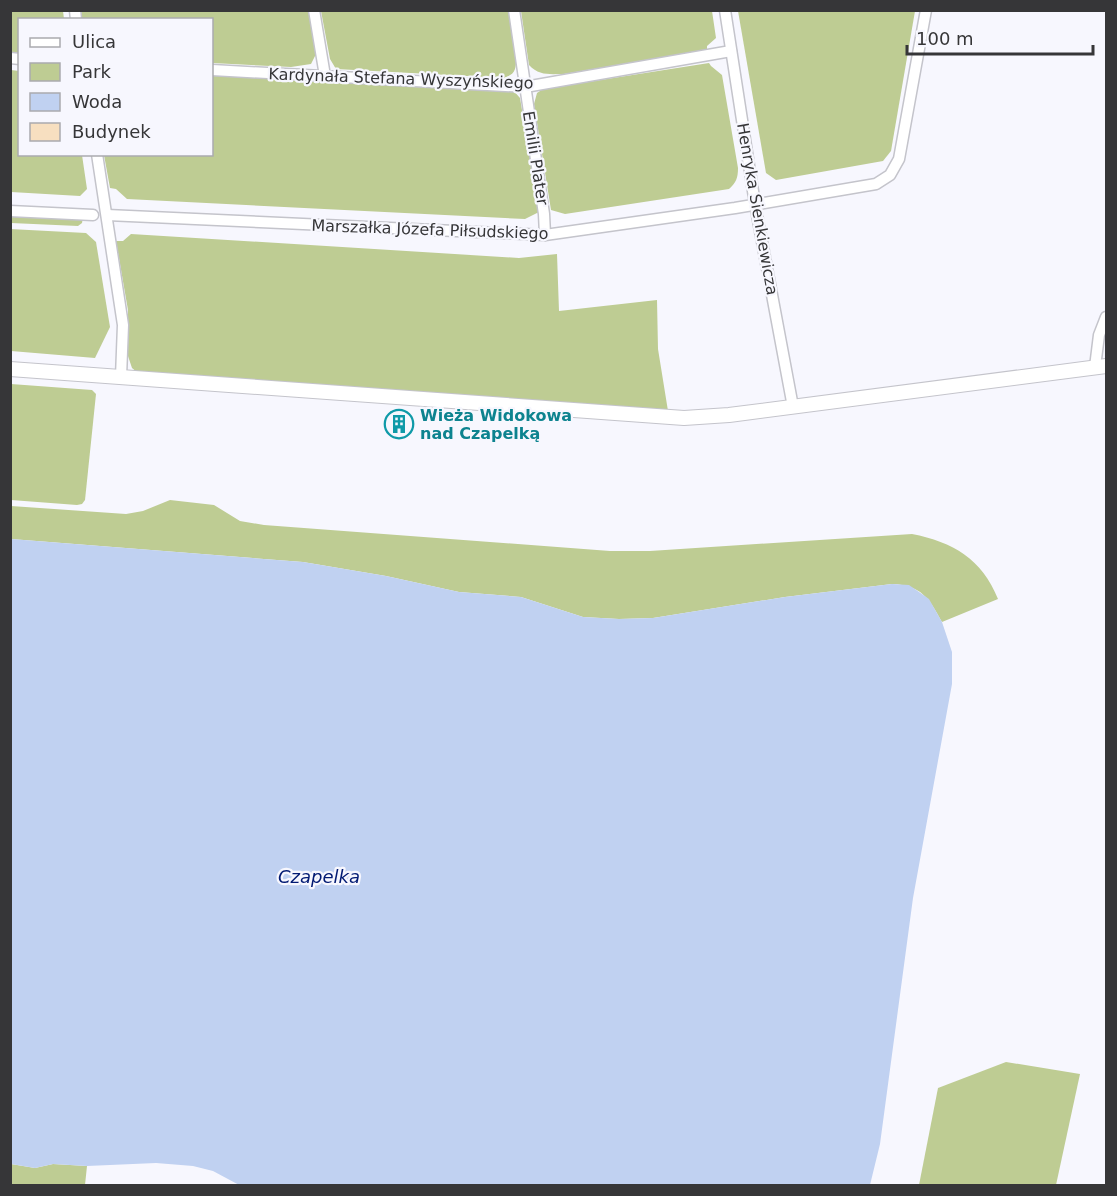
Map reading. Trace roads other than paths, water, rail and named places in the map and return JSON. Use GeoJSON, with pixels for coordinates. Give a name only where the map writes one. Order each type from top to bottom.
{"type":"FeatureCollection","features":[{"type":"Feature","properties":{"kind":"street"},"geometry":{"type":"LineString","coordinates":[[314,10],[325,76]]}},
{"type":"Feature","properties":{"kind":"street","name":"Emilii Plater"},"geometry":{"type":"LineString","coordinates":[[513,10],[544,214],[545,235]]}},
{"type":"Feature","properties":{"kind":"street","name":"Henryka Sienkiewicza"},"geometry":{"type":"LineString","coordinates":[[726,10],[755,204],[793,407]]}},
{"type":"Feature","properties":{"kind":"street","name":"Marszałka Józefa Piłsudskiego"},"geometry":{"type":"LineString","coordinates":[[106,215],[545,235],[876,184],[890,175],[899,159],[926,10]]}},
{"type":"Feature","properties":{"kind":"street","name":"Kardynała Stefana Wyszyńskiego"},"geometry":{"type":"LineString","coordinates":[[213,70],[525,87],[731,51]]}},
{"type":"Feature","properties":{"kind":"street"},"geometry":{"type":"LineString","coordinates":[[97,156],[123,325],[121,377]]}},
{"type":"Feature","properties":{"kind":"street"},"geometry":{"type":"LineString","coordinates":[[10,211],[93,215]]}},
{"type":"Feature","properties":{"kind":"street"},"geometry":{"type":"LineString","coordinates":[[10,369],[684,418],[729,415],[1101,366],[1100,335],[1107,317]]}},
{"type":"Feature","properties":{"kind":"water","name":"Czapelka"},"geometry":{"type":"Polygon","coordinates":[[[11,539],[303,562],[386,576],[459,592],[521,597],[583,617],[653,618],[785,597],[892,584],[909,585],[929,599],[942,622],[952,652],[952,684],[913,898],[880,1144],[870,1185],[241,1186],[213,1171],[193,1166],[156,1163],[87,1166],[53,1164],[35,1168],[11,1164],[11,539]]]}},
{"type":"Feature","properties":{"kind":"place","name":"Wieża Widokowa nad Czapelką"},"geometry":{"type":"Point","coordinates":[399,424]}}]}
